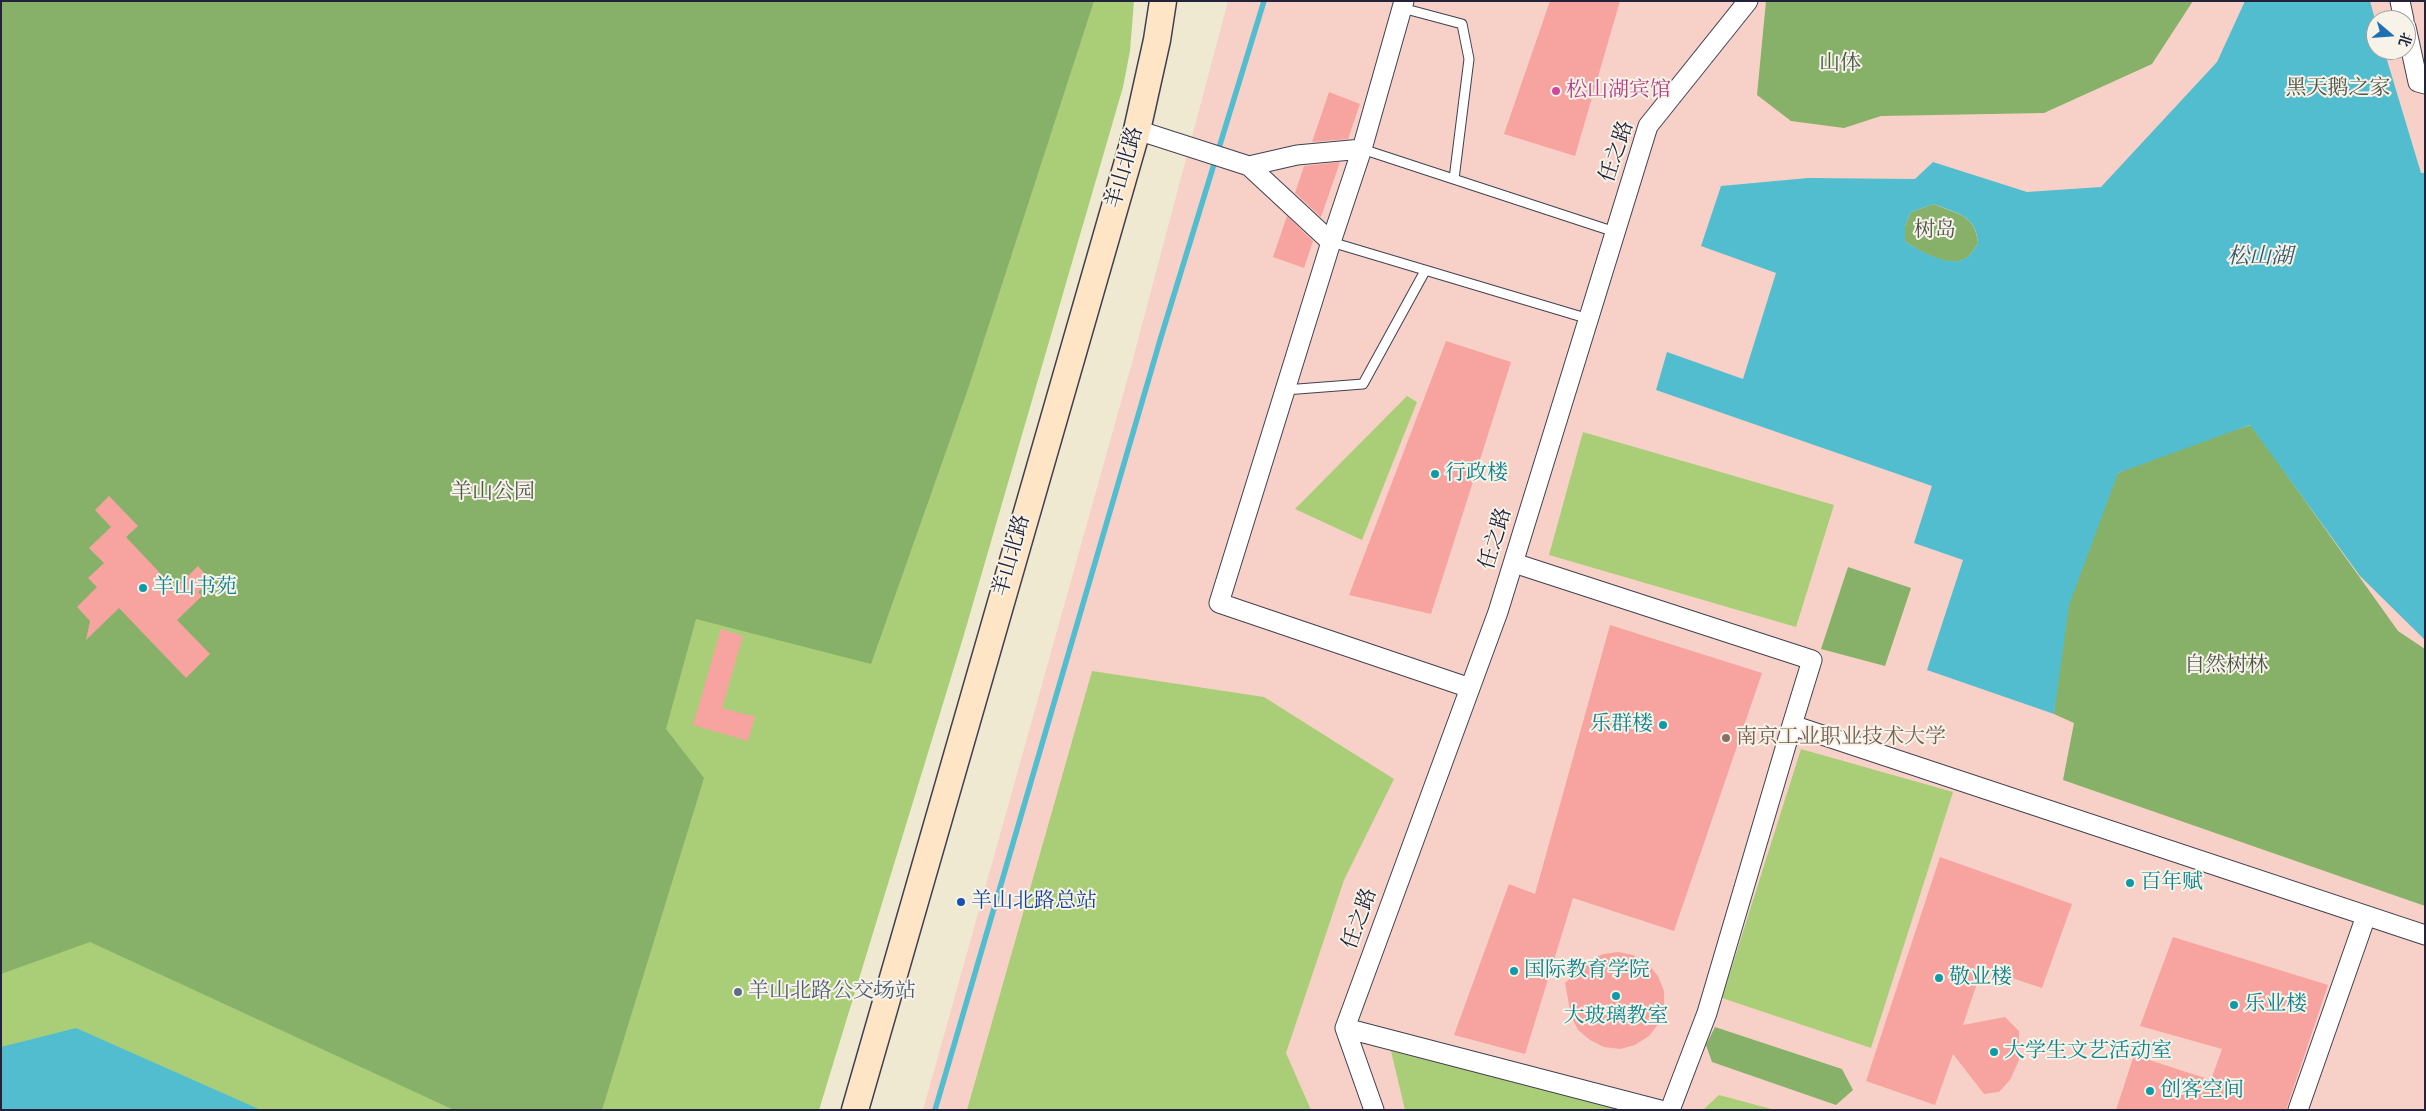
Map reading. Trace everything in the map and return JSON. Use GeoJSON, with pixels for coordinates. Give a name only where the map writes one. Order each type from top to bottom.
{"type":"FeatureCollection","features":[{"type":"Feature","properties":{"kind":"street","name":"羊山北路"},"geometry":{"type":"LineString","coordinates":[[854,1110],[1137,130],[1157,40],[1163,1]]}},
{"type":"Feature","properties":{"kind":"street","name":"任之路"},"geometry":{"type":"LineString","coordinates":[[1345,1028],[1514,563],[1648,126],[1748,1]]}},
{"type":"Feature","properties":{"kind":"street"},"geometry":{"type":"LineString","coordinates":[[1403,4],[1362,149],[1331,242],[1219,603],[1470,688]]}},
{"type":"Feature","properties":{"kind":"street"},"geometry":{"type":"LineString","coordinates":[[2413,60],[2418,82],[2425,84]]}},
{"type":"Feature","properties":{"kind":"street"},"geometry":{"type":"LineString","coordinates":[[1137,130],[1249,166],[1331,242]]}},
{"type":"Feature","properties":{"kind":"street"},"geometry":{"type":"LineString","coordinates":[[1249,166],[1297,155],[1362,149]]}},
{"type":"Feature","properties":{"kind":"street"},"geometry":{"type":"LineString","coordinates":[[1514,563],[1812,660],[1707,1013],[1670,1110]]}},
{"type":"Feature","properties":{"kind":"street"},"geometry":{"type":"LineString","coordinates":[[1792,725],[2425,935]]}},
{"type":"Feature","properties":{"kind":"street"},"geometry":{"type":"LineString","coordinates":[[2298,1110],[2366,916]]}},
{"type":"Feature","properties":{"kind":"street"},"geometry":{"type":"LineString","coordinates":[[1345,1028],[1374,1110]]}},
{"type":"Feature","properties":{"kind":"street"},"geometry":{"type":"LineString","coordinates":[[1345,1028],[1660,1110]]}},
{"type":"Feature","properties":{"kind":"lane"},"geometry":{"type":"LineString","coordinates":[[1403,4],[1462,24],[1469,59],[1454,179]]}},
{"type":"Feature","properties":{"kind":"lane"},"geometry":{"type":"LineString","coordinates":[[1362,149],[1615,232]]}},
{"type":"Feature","properties":{"kind":"lane"},"geometry":{"type":"LineString","coordinates":[[1331,242],[1589,319]]}},
{"type":"Feature","properties":{"kind":"lane"},"geometry":{"type":"LineString","coordinates":[[1285,390],[1362,384],[1425,271]]}},
{"type":"Feature","properties":{"kind":"shaded area","name":"南京工业职业技术大学"},"geometry":{"type":"Polygon","coordinates":[[[1228,1],[2425,1],[2425,1110],[923,1110],[1131,366],[1228,1]]]}},
{"type":"Feature","properties":{"kind":"green space","name":"羊山公园"},"geometry":{"type":"Polygon","coordinates":[[[1,1],[1134,1],[1130,51],[1123,87],[963,638],[819,1110],[1,1110],[1,1]]]}},
{"type":"Feature","properties":{"kind":"green space","name":"羊山公园"},"geometry":{"type":"Polygon","coordinates":[[[1,1],[1094,1],[968,389],[871,664],[696,619],[666,729],[704,778],[602,1110],[454,1110],[90,942],[1,974],[1,1]]]}},
{"type":"Feature","properties":{"kind":"green space","name":"山体"},"geometry":{"type":"Polygon","coordinates":[[[1766,1],[2193,1],[2152,64],[2044,113],[1881,116],[1844,128],[1791,121],[1757,95],[1766,1]]]}},
{"type":"Feature","properties":{"kind":"green space","name":"树岛"},"geometry":{"type":"Polygon","coordinates":[[[1934,204],[1964,217],[1973,226],[1978,243],[1966,258],[1952,262],[1943,260],[1917,249],[1905,241],[1905,226],[1911,212],[1934,204]]]}},
{"type":"Feature","properties":{"kind":"green space"},"geometry":{"type":"Polygon","coordinates":[[[1407,396],[1417,402],[1362,540],[1295,509],[1407,396]]]}},
{"type":"Feature","properties":{"kind":"green space","name":"自然树林"},"geometry":{"type":"Polygon","coordinates":[[[2251,425],[2398,631],[2425,649],[2425,906],[2063,780],[2074,723],[2054,714],[2059,648],[2088,520],[2118,473],[2176,448],[2251,425]]]}},
{"type":"Feature","properties":{"kind":"green space"},"geometry":{"type":"Polygon","coordinates":[[[1583,432],[1834,505],[1796,627],[1549,555],[1583,432]]]}},
{"type":"Feature","properties":{"kind":"green space"},"geometry":{"type":"Polygon","coordinates":[[[1848,567],[1911,588],[1885,666],[1821,649],[1848,567]]]}},
{"type":"Feature","properties":{"kind":"green space"},"geometry":{"type":"Polygon","coordinates":[[[1092,671],[1264,697],[1394,779],[1344,880],[1286,1053],[1311,1110],[967,1110],[1092,671]]]}},
{"type":"Feature","properties":{"kind":"green space"},"geometry":{"type":"Polygon","coordinates":[[[1801,749],[1953,792],[1871,1048],[1722,998],[1801,749]]]}},
{"type":"Feature","properties":{"kind":"green space"},"geometry":{"type":"Polygon","coordinates":[[[1715,1027],[1842,1069],[1853,1090],[1836,1105],[1712,1062],[1706,1045],[1715,1027]]]}},
{"type":"Feature","properties":{"kind":"green space"},"geometry":{"type":"Polygon","coordinates":[[[1391,1051],[1632,1110],[1405,1110],[1391,1051]]]}},
{"type":"Feature","properties":{"kind":"green space"},"geometry":{"type":"Polygon","coordinates":[[[1719,1095],[1775,1110],[1703,1110],[1719,1095]]]}},
{"type":"Feature","properties":{"kind":"water","name":"松山湖"},"geometry":{"type":"Polygon","coordinates":[[[2245,1],[2370,1],[2372,10],[2366,10],[2366,60],[2387,60],[2421,173],[2425,173],[2425,640],[2360,576],[2250,425],[2118,473],[2069,605],[2054,714],[1927,670],[1963,560],[1914,543],[1932,486],[1656,390],[1667,352],[1743,379],[1776,273],[1701,246],[1721,186],[1808,178],[1915,179],[1933,162],[2027,192],[2101,187],[2217,62],[2245,1]],[[1934,204],[1911,212],[1905,226],[1905,241],[1917,249],[1943,260],[1960,261],[1968,257],[1978,243],[1977,234],[1970,221],[1958,213],[1934,204]]]}},
{"type":"Feature","properties":{"kind":"water"},"geometry":{"type":"Polygon","coordinates":[[[76,1028],[261,1110],[1,1110],[1,1047],[76,1028]]]}},
{"type":"Feature","properties":{"kind":"building","name":"松山湖宾馆"},"geometry":{"type":"Polygon","coordinates":[[[1550,1],[1620,1],[1575,156],[1504,134],[1550,1]]]}},
{"type":"Feature","properties":{"kind":"building"},"geometry":{"type":"Polygon","coordinates":[[[1329,92],[1360,104],[1348,139],[1312,142],[1329,92]]]}},
{"type":"Feature","properties":{"kind":"building"},"geometry":{"type":"Polygon","coordinates":[[[1340,162],[1321,217],[1295,193],[1304,166],[1340,162]]]}},
{"type":"Feature","properties":{"kind":"building"},"geometry":{"type":"Polygon","coordinates":[[[1287,216],[1313,241],[1304,268],[1273,257],[1287,216]]]}},
{"type":"Feature","properties":{"kind":"building","name":"行政楼"},"geometry":{"type":"Polygon","coordinates":[[[1446,341],[1511,362],[1431,614],[1349,595],[1446,341]]]}},
{"type":"Feature","properties":{"kind":"building","name":"羊山书苑"},"geometry":{"type":"Polygon","coordinates":[[[109,496],[138,526],[126,537],[175,589],[198,566],[210,580],[198,592],[202,596],[177,620],[210,654],[186,678],[119,608],[86,640],[90,621],[77,607],[97,587],[88,578],[104,563],[89,548],[111,527],[95,510],[109,496]]]}},
{"type":"Feature","properties":{"kind":"building","name":"乐群楼"},"geometry":{"type":"Polygon","coordinates":[[[1610,625],[1762,673],[1674,931],[1573,898],[1525,1054],[1454,1035],[1509,884],[1535,894],[1610,625]]]}},
{"type":"Feature","properties":{"kind":"building"},"geometry":{"type":"Polygon","coordinates":[[[721,629],[743,636],[722,708],[755,717],[748,741],[693,725],[721,629]]]}},
{"type":"Feature","properties":{"kind":"building","name":"敬业楼"},"geometry":{"type":"Polygon","coordinates":[[[1940,857],[2072,904],[2042,988],[1982,968],[1963,1025],[2005,1017],[2019,1031],[2019,1060],[2010,1080],[1999,1092],[1984,1094],[1953,1054],[1935,1105],[1866,1081],[1940,857]]]}},
{"type":"Feature","properties":{"kind":"building","name":"乐业楼"},"geometry":{"type":"Polygon","coordinates":[[[2173,937],[2328,985],[2286,1110],[2116,1110],[2134,1055],[2211,1080],[2222,1049],[2140,1026],[2173,937]]]}},
{"type":"Feature","properties":{"kind":"building","name":"大玻璃教室"},"geometry":{"type":"Polygon","coordinates":[[[1618,952],[1633,955],[1648,964],[1658,976],[1664,991],[1664,1007],[1659,1023],[1649,1036],[1635,1045],[1620,1049],[1604,1047],[1590,1040],[1578,1030],[1571,1016],[1565,983],[1589,961],[1603,954],[1618,952]]]}},
{"type":"Feature","properties":{"kind":"waterway"},"geometry":{"type":"LineString","coordinates":[[935,1110],[1161,337],[1264,1]]}},
{"type":"Feature","properties":{"kind":"place","name":"松山湖宾馆"},"geometry":{"type":"Point","coordinates":[1556,91]}},
{"type":"Feature","properties":{"kind":"place","name":"行政楼"},"geometry":{"type":"Point","coordinates":[1435,474]}},
{"type":"Feature","properties":{"kind":"place","name":"羊山书苑"},"geometry":{"type":"Point","coordinates":[143,588]}},
{"type":"Feature","properties":{"kind":"place","name":"乐群楼"},"geometry":{"type":"Point","coordinates":[1663,725]}},
{"type":"Feature","properties":{"kind":"place","name":"南京工业职业技术大学"},"geometry":{"type":"Point","coordinates":[1726,738]}},
{"type":"Feature","properties":{"kind":"place","name":"百年赋"},"geometry":{"type":"Point","coordinates":[2130,883]}},
{"type":"Feature","properties":{"kind":"place","name":"羊山北路总站"},"geometry":{"type":"Point","coordinates":[961,902]}},
{"type":"Feature","properties":{"kind":"place","name":"国际教育学院"},"geometry":{"type":"Point","coordinates":[1514,971]}},
{"type":"Feature","properties":{"kind":"place","name":"敬业楼"},"geometry":{"type":"Point","coordinates":[1939,978]}},
{"type":"Feature","properties":{"kind":"place","name":"羊山北路公交场站"},"geometry":{"type":"Point","coordinates":[738,992]}},
{"type":"Feature","properties":{"kind":"place","name":"大玻璃教室"},"geometry":{"type":"Point","coordinates":[1616,996]}},
{"type":"Feature","properties":{"kind":"place","name":"乐业楼"},"geometry":{"type":"Point","coordinates":[2234,1005]}},
{"type":"Feature","properties":{"kind":"place","name":"大学生文艺活动室"},"geometry":{"type":"Point","coordinates":[1994,1052]}},
{"type":"Feature","properties":{"kind":"place","name":"创客空间"},"geometry":{"type":"Point","coordinates":[2150,1091]}},
{"type":"Feature","properties":{"kind":"park label","name":"黑天鹅之家"},"geometry":{"type":"Point","coordinates":[2338,89]}}]}
